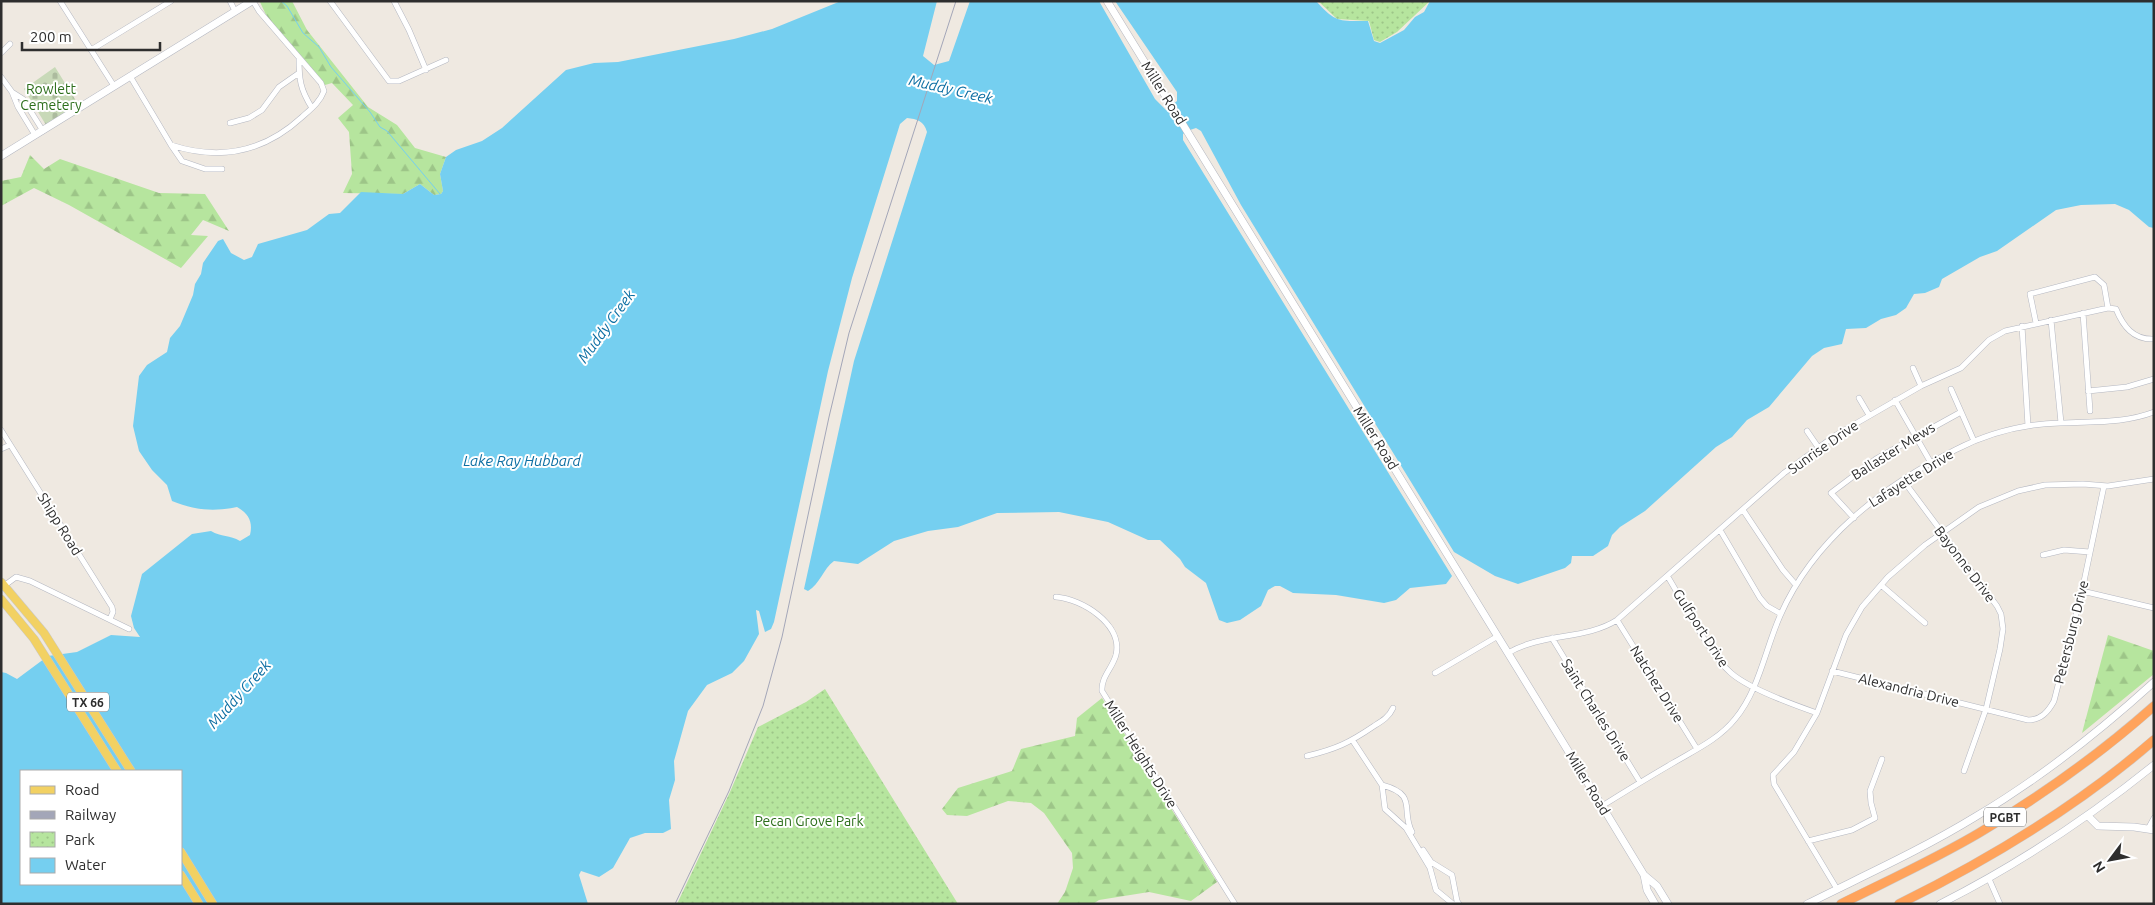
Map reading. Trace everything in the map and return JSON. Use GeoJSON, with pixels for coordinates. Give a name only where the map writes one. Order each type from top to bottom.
{"type":"FeatureCollection","features":[{"type":"Feature","properties":{"kind":"highway","name":"PGBT"},"geometry":{"type":"LineString","coordinates":[[1841,904],[1934,858],[2007,816],[2076,769],[2154,706]]}},
{"type":"Feature","properties":{"kind":"highway","name":"PGBT"},"geometry":{"type":"LineString","coordinates":[[1899,904],[1971,867],[2036,828],[2084,795],[2154,740]]}},
{"type":"Feature","properties":{"kind":"main road"},"geometry":{"type":"LineString","coordinates":[[1,156],[253,1]]}},
{"type":"Feature","properties":{"kind":"main road","name":"Miller Road"},"geometry":{"type":"LineString","coordinates":[[1107,1],[1644,875],[1657,886],[1668,904]]}},
{"type":"Feature","properties":{"kind":"main road","name":"TX 66"},"geometry":{"type":"LineString","coordinates":[[2,585],[44,632],[130,770]]}},
{"type":"Feature","properties":{"kind":"main road","name":"TX 66"},"geometry":{"type":"LineString","coordinates":[[1,599],[34,639],[116,770]]}},
{"type":"Feature","properties":{"kind":"main road"},"geometry":{"type":"LineString","coordinates":[[1807,904],[1934,841],[2005,799],[2104,725],[2154,682]]}},
{"type":"Feature","properties":{"kind":"main road"},"geometry":{"type":"LineString","coordinates":[[1940,904],[1989,879],[2088,816],[2154,765]]}},
{"type":"Feature","properties":{"kind":"main road"},"geometry":{"type":"LineString","coordinates":[[2088,816],[2098,826],[2151,829]]}},
{"type":"Feature","properties":{"kind":"main road"},"geometry":{"type":"LineString","coordinates":[[182,854],[213,904]]}},
{"type":"Feature","properties":{"kind":"main road","name":"Miller Road"},"geometry":{"type":"LineString","coordinates":[[1644,875],[1647,890],[1656,904]]}},
{"type":"Feature","properties":{"kind":"main road"},"geometry":{"type":"LineString","coordinates":[[182,877],[199,904]]}},
{"type":"Feature","properties":{"kind":"street"},"geometry":{"type":"LineString","coordinates":[[91,50],[171,1]]}},
{"type":"Feature","properties":{"kind":"street"},"geometry":{"type":"LineString","coordinates":[[230,1],[235,12]]}},
{"type":"Feature","properties":{"kind":"street"},"geometry":{"type":"LineString","coordinates":[[171,144],[188,150],[221,153],[247,150],[281,133],[296,123],[322,97],[324,91],[320,83],[259,11],[253,1]]}},
{"type":"Feature","properties":{"kind":"street"},"geometry":{"type":"LineString","coordinates":[[330,1],[389,81],[399,81],[446,60]]}},
{"type":"Feature","properties":{"kind":"street"},"geometry":{"type":"LineString","coordinates":[[394,1],[426,70]]}},
{"type":"Feature","properties":{"kind":"street"},"geometry":{"type":"LineString","coordinates":[[62,2],[114,86]]}},
{"type":"Feature","properties":{"kind":"street"},"geometry":{"type":"LineString","coordinates":[[1,53],[10,44]]}},
{"type":"Feature","properties":{"kind":"street"},"geometry":{"type":"LineString","coordinates":[[299,58],[299,73],[303,93],[312,108]]}},
{"type":"Feature","properties":{"kind":"street"},"geometry":{"type":"LineString","coordinates":[[230,123],[249,118],[262,110],[279,87],[299,73]]}},
{"type":"Feature","properties":{"kind":"street"},"geometry":{"type":"LineString","coordinates":[[130,76],[182,161],[205,169],[222,169]]}},
{"type":"Feature","properties":{"kind":"street"},"geometry":{"type":"LineString","coordinates":[[1,77],[12,92],[35,135]]}},
{"type":"Feature","properties":{"kind":"street"},"geometry":{"type":"LineString","coordinates":[[12,92],[23,99],[43,131]]}},
{"type":"Feature","properties":{"kind":"street"},"geometry":{"type":"LineString","coordinates":[[2036,324],[2030,294],[2095,277],[2104,285],[2108,308],[2116,309],[2123,324],[2134,335],[2154,339]]}},
{"type":"Feature","properties":{"kind":"street","name":"Sunrise Drive"},"geometry":{"type":"LineString","coordinates":[[1508,653],[1521,646],[1597,628],[1617,620],[1784,473],[1818,447],[1895,400],[1966,364],[1983,346],[1997,335],[2022,326],[2108,308]]}},
{"type":"Feature","properties":{"kind":"street"},"geometry":{"type":"LineString","coordinates":[[2083,313],[2090,411]]}},
{"type":"Feature","properties":{"kind":"street"},"geometry":{"type":"LineString","coordinates":[[2051,320],[2061,423]]}},
{"type":"Feature","properties":{"kind":"street"},"geometry":{"type":"LineString","coordinates":[[2022,326],[2028,426]]}},
{"type":"Feature","properties":{"kind":"street"},"geometry":{"type":"LineString","coordinates":[[1913,368],[1921,386]]}},
{"type":"Feature","properties":{"kind":"street"},"geometry":{"type":"LineString","coordinates":[[2088,391],[2127,387],[2154,379]]}},
{"type":"Feature","properties":{"kind":"street"},"geometry":{"type":"LineString","coordinates":[[1951,389],[1974,441]]}},
{"type":"Feature","properties":{"kind":"street"},"geometry":{"type":"LineString","coordinates":[[1859,398],[1869,415]]}},
{"type":"Feature","properties":{"kind":"street"},"geometry":{"type":"LineString","coordinates":[[1895,400],[1931,463]]}},
{"type":"Feature","properties":{"kind":"street","name":"Ballaster Mews"},"geometry":{"type":"LineString","coordinates":[[1854,518],[1831,493],[1876,459],[1961,412]]}},
{"type":"Feature","properties":{"kind":"street","name":"Lafayette Drive"},"geometry":{"type":"LineString","coordinates":[[1602,806],[1697,748],[1729,726],[1745,705],[1781,614],[1796,585],[1822,550],[1854,518],[1882,494],[1931,463],[1974,441],[2028,426],[2114,422],[2154,412]]}},
{"type":"Feature","properties":{"kind":"street","name":"Shipp Road"},"geometry":{"type":"LineString","coordinates":[[1,430],[112,607],[113,612],[110,620]]}},
{"type":"Feature","properties":{"kind":"street"},"geometry":{"type":"LineString","coordinates":[[1807,432],[1818,447]]}},
{"type":"Feature","properties":{"kind":"street"},"geometry":{"type":"LineString","coordinates":[[1,449],[10,444]]}},
{"type":"Feature","properties":{"kind":"street"},"geometry":{"type":"LineString","coordinates":[[1837,889],[1772,779],[1776,771],[1794,752],[1817,714],[1852,623],[1862,607],[1903,563],[1979,507],[2018,491],[2061,484],[2104,486],[2154,479]]}},
{"type":"Feature","properties":{"kind":"street","name":"Bayonne Drive"},"geometry":{"type":"LineString","coordinates":[[1903,480],[1980,582],[2001,614],[2003,635],[1986,709],[1964,771]]}},
{"type":"Feature","properties":{"kind":"street","name":"Petersburg Drive"},"geometry":{"type":"LineString","coordinates":[[1986,709],[2028,720],[2035,720],[2042,717],[2050,708],[2082,591],[2104,486]]}},
{"type":"Feature","properties":{"kind":"street"},"geometry":{"type":"LineString","coordinates":[[1743,510],[1783,570],[1796,585]]}},
{"type":"Feature","properties":{"kind":"street"},"geometry":{"type":"LineString","coordinates":[[1720,530],[1760,598],[1767,606],[1781,614]]}},
{"type":"Feature","properties":{"kind":"street"},"geometry":{"type":"LineString","coordinates":[[2044,554],[2064,550],[2090,552]]}},
{"type":"Feature","properties":{"kind":"street"},"geometry":{"type":"LineString","coordinates":[[2,585],[16,577],[30,581],[129,629]]}},
{"type":"Feature","properties":{"kind":"street","name":"Gulfport Drive"},"geometry":{"type":"LineString","coordinates":[[1668,577],[1726,668],[1743,681],[1817,714]]}},
{"type":"Feature","properties":{"kind":"street"},"geometry":{"type":"LineString","coordinates":[[1881,585],[1925,623]]}},
{"type":"Feature","properties":{"kind":"street"},"geometry":{"type":"LineString","coordinates":[[2082,591],[2154,608]]}},
{"type":"Feature","properties":{"kind":"street","name":"Miller Heights Drive"},"geometry":{"type":"LineString","coordinates":[[1056,597],[1068,598],[1090,609],[1109,626],[1116,640],[1116,654],[1102,684],[1102,691],[1235,904]]}},
{"type":"Feature","properties":{"kind":"street","name":"Natchez Drive"},"geometry":{"type":"LineString","coordinates":[[1617,620],[1697,748]]}},
{"type":"Feature","properties":{"kind":"street"},"geometry":{"type":"LineString","coordinates":[[1435,673],[1498,636]]}},
{"type":"Feature","properties":{"kind":"street","name":"Saint Charles Drive"},"geometry":{"type":"LineString","coordinates":[[1552,638],[1640,782]]}},
{"type":"Feature","properties":{"kind":"street","name":"Alexandria Drive"},"geometry":{"type":"LineString","coordinates":[[1832,671],[1986,709]]}},
{"type":"Feature","properties":{"kind":"street"},"geometry":{"type":"LineString","coordinates":[[1307,756],[1336,749],[1353,741],[1387,717],[1393,708]]}},
{"type":"Feature","properties":{"kind":"street"},"geometry":{"type":"LineString","coordinates":[[1353,741],[1382,785],[1385,809],[1406,828],[1431,862],[1452,875],[1459,904]]}},
{"type":"Feature","properties":{"kind":"street"},"geometry":{"type":"LineString","coordinates":[[1808,840],[1852,830],[1875,818],[1870,791],[1882,759]]}},
{"type":"Feature","properties":{"kind":"street"},"geometry":{"type":"LineString","coordinates":[[1382,785],[1391,787],[1404,797],[1407,804],[1410,828],[1430,868],[1436,890],[1453,904]]}},
{"type":"Feature","properties":{"kind":"street"},"geometry":{"type":"LineString","coordinates":[[2151,829],[2154,818]]}},
{"type":"Feature","properties":{"kind":"street"},"geometry":{"type":"LineString","coordinates":[[1989,879],[2000,904]]}},
{"type":"Feature","properties":{"kind":"green space"},"geometry":{"type":"Polygon","coordinates":[[[261,1],[292,1],[307,30],[368,107],[397,125],[415,148],[446,157],[440,174],[443,191],[441,194],[434,195],[420,184],[403,194],[343,193],[352,174],[349,132],[338,118],[353,105],[332,83],[325,85],[267,17],[261,1]]]}},
{"type":"Feature","properties":{"kind":"green space"},"geometry":{"type":"Polygon","coordinates":[[[1318,1],[1430,1],[1397,32],[1380,42],[1374,40],[1369,21],[1337,19],[1318,1]]]}},
{"type":"Feature","properties":{"kind":"green space","name":"Rowlett Cemetery"},"geometry":{"type":"Polygon","coordinates":[[[55,67],[78,104],[46,125],[24,89],[55,67]]]}},
{"type":"Feature","properties":{"kind":"green space"},"geometry":{"type":"Polygon","coordinates":[[[30,155],[44,169],[60,159],[159,193],[205,194],[229,231],[203,220],[191,235],[208,236],[181,268],[69,205],[34,188],[1,206],[1,181],[21,177],[30,155]]]}},
{"type":"Feature","properties":{"kind":"green space"},"geometry":{"type":"Polygon","coordinates":[[[2108,635],[2154,651],[2154,674],[2082,733],[2108,635]]]}},
{"type":"Feature","properties":{"kind":"green space","name":"Pecan Grove Park"},"geometry":{"type":"Polygon","coordinates":[[[825,689],[958,904],[677,904],[730,792],[758,727],[806,702],[825,689]]]}},
{"type":"Feature","properties":{"kind":"green space"},"geometry":{"type":"Polygon","coordinates":[[[1102,698],[1217,882],[1191,901],[1149,892],[1099,900],[1093,904],[1057,904],[1065,892],[1073,868],[1072,853],[1044,813],[1031,803],[1008,801],[967,816],[947,815],[942,809],[958,788],[1012,771],[1021,749],[1075,736],[1077,718],[1102,698]]]}},
{"type":"Feature","properties":{"kind":"water","name":"Lake Ray Hubbard"},"geometry":{"type":"Polygon","coordinates":[[[841,1],[937,1],[923,56],[934,65],[949,61],[970,1],[1099,1],[1155,99],[1166,110],[1177,101],[1177,92],[1115,1],[1316,1],[1328,13],[1339,19],[1368,21],[1374,41],[1380,43],[1404,30],[1415,17],[1424,12],[1430,1],[2154,1],[2154,228],[2149,227],[2129,210],[2115,204],[2081,205],[2056,210],[1997,251],[1980,257],[1942,279],[1939,287],[1925,293],[1914,294],[1906,308],[1896,315],[1881,319],[1866,328],[1846,329],[1842,344],[1824,348],[1812,356],[1769,407],[1747,420],[1732,437],[1716,447],[1645,511],[1620,527],[1612,535],[1608,546],[1593,556],[1572,556],[1571,563],[1565,568],[1518,584],[1495,576],[1454,552],[1241,205],[1201,131],[1196,128],[1183,134],[1183,140],[1452,576],[1446,584],[1410,588],[1396,600],[1384,603],[1336,595],[1293,593],[1280,586],[1275,586],[1268,590],[1261,606],[1240,620],[1227,623],[1219,620],[1206,583],[1185,567],[1180,559],[1160,540],[1148,540],[1108,522],[1059,512],[997,513],[958,527],[928,531],[894,541],[858,564],[834,561],[808,591],[804,589],[854,361],[927,132],[920,121],[907,118],[900,124],[852,278],[828,371],[774,622],[771,629],[765,632],[759,611],[756,610],[759,634],[744,661],[732,673],[707,685],[688,711],[674,761],[675,780],[669,800],[671,829],[663,833],[645,833],[630,838],[613,868],[599,877],[581,871],[579,875],[588,904],[1,904],[1,672],[17,679],[48,656],[77,652],[111,635],[140,637],[134,628],[131,616],[142,574],[192,534],[211,531],[240,541],[250,535],[251,526],[249,519],[245,512],[237,507],[204,509],[172,501],[167,485],[152,470],[139,451],[133,426],[139,376],[147,365],[167,352],[170,338],[180,326],[193,295],[203,263],[218,241],[223,239],[231,253],[244,260],[252,257],[258,244],[307,230],[329,214],[340,213],[361,192],[403,194],[420,184],[434,195],[441,194],[443,191],[440,174],[446,157],[456,150],[482,141],[502,128],[566,70],[594,63],[618,62],[734,39],[772,29],[841,1]]]}},
{"type":"Feature","properties":{"kind":"waterway"},"geometry":{"type":"LineString","coordinates":[[281,1],[287,6],[303,33],[319,47],[331,67],[370,112],[380,127],[387,131],[440,194]]}},
{"type":"Feature","properties":{"kind":"railway"},"geometry":{"type":"LineString","coordinates":[[675,904],[729,791],[763,706],[782,637],[849,333],[956,1]]}},
{"type":"Feature","properties":{"kind":"water label","name":"Muddy Creek"},"geometry":{"type":"Point","coordinates":[951,89]}},
{"type":"Feature","properties":{"kind":"water label","name":"Muddy Creek"},"geometry":{"type":"Point","coordinates":[606,326]}},
{"type":"Feature","properties":{"kind":"water label","name":"Muddy Creek"},"geometry":{"type":"Point","coordinates":[239,694]}}]}
